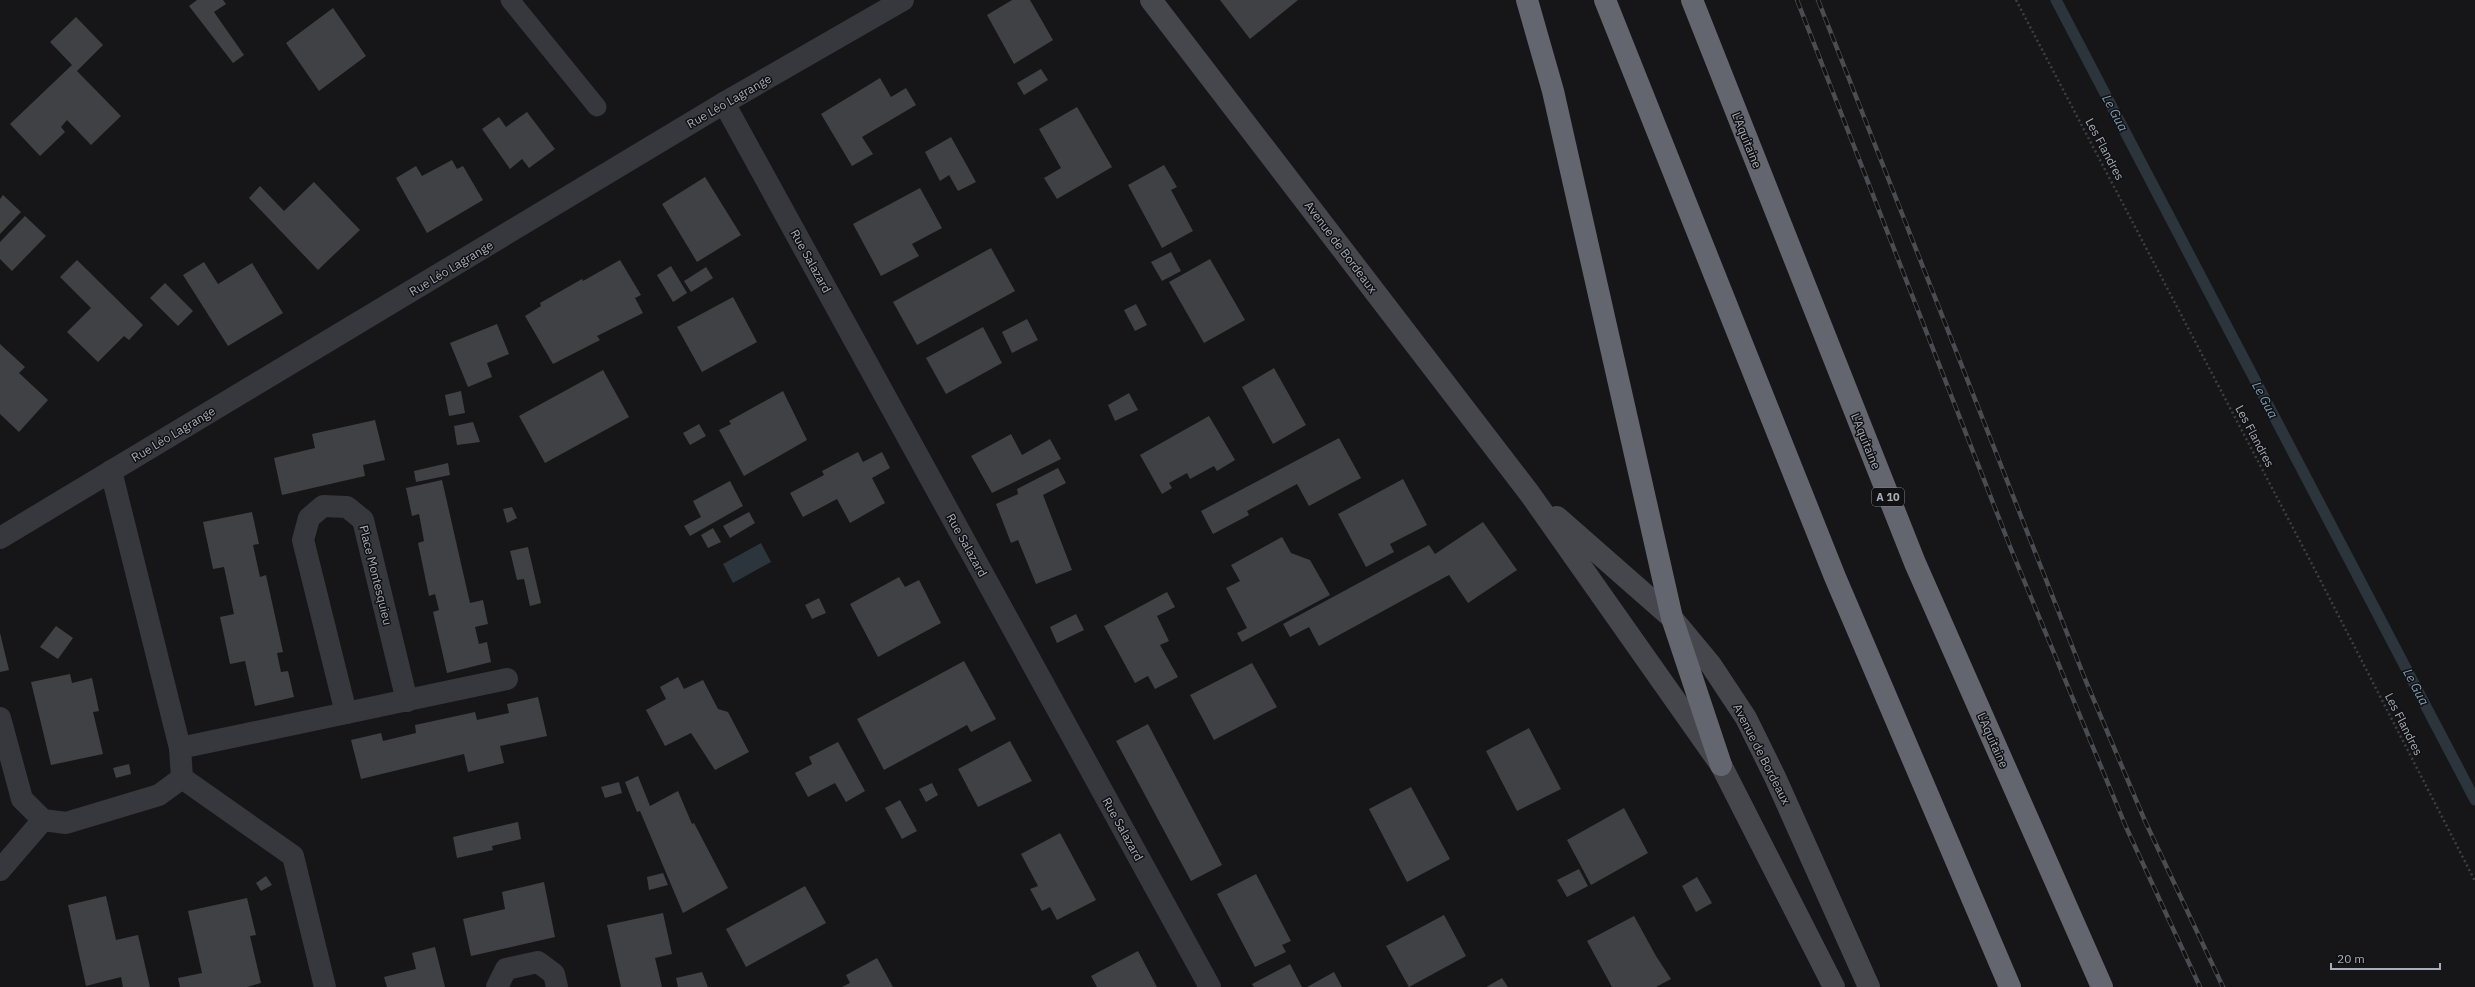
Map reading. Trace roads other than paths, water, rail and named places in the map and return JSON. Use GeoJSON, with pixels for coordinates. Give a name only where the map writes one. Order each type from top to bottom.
{"type":"FeatureCollection","features":[{"type":"Feature","properties":{"kind":"highway"},"geometry":{"type":"LineString","coordinates":[[1527,0],[1553,90],[1672,618],[1721,765]]}},
{"type":"Feature","properties":{"kind":"highway"},"geometry":{"type":"LineString","coordinates":[[1605,0],[1835,577],[2010,987]]}},
{"type":"Feature","properties":{"kind":"highway","name":"L'Aquitaine"},"geometry":{"type":"LineString","coordinates":[[1692,0],[1915,564],[2102,987]]}},
{"type":"Feature","properties":{"kind":"main road","name":"Avenue de Bordeaux"},"geometry":{"type":"LineString","coordinates":[[1151,0],[1530,494],[1721,765],[1834,987]]}},
{"type":"Feature","properties":{"kind":"main road","name":"Avenue de Bordeaux"},"geometry":{"type":"LineString","coordinates":[[1530,494],[1672,618],[1711,665],[1746,718],[1775,777],[1869,987]]}},
{"type":"Feature","properties":{"kind":"street","name":"Rue Léo Lagrange"},"geometry":{"type":"LineString","coordinates":[[0,538],[724,103],[903,0]]}},
{"type":"Feature","properties":{"kind":"street","name":"Rue Salazard"},"geometry":{"type":"LineString","coordinates":[[724,103],[1210,987]]}},
{"type":"Feature","properties":{"kind":"street"},"geometry":{"type":"LineString","coordinates":[[111,471],[180,748],[182,778]]}},
{"type":"Feature","properties":{"kind":"street","name":"Place Montesquieu"},"geometry":{"type":"LineString","coordinates":[[346,713],[304,540],[309,518],[323,506],[347,507],[363,520],[407,700]]}},
{"type":"Feature","properties":{"kind":"street"},"geometry":{"type":"LineString","coordinates":[[180,748],[507,679]]}},
{"type":"Feature","properties":{"kind":"street"},"geometry":{"type":"LineString","coordinates":[[0,718],[22,799],[43,820],[66,822],[159,795],[182,778]]}},
{"type":"Feature","properties":{"kind":"street"},"geometry":{"type":"LineString","coordinates":[[182,778],[293,856],[325,987]]}},
{"type":"Feature","properties":{"kind":"street"},"geometry":{"type":"LineString","coordinates":[[0,870],[43,820]]}},
{"type":"Feature","properties":{"kind":"street"},"geometry":{"type":"LineString","coordinates":[[497,987],[506,970],[538,962],[554,974],[557,987]]}},
{"type":"Feature","properties":{"kind":"lane"},"geometry":{"type":"LineString","coordinates":[[510,0],[597,106]]}},
{"type":"Feature","properties":{"kind":"waterway","name":"Le Gua"},"geometry":{"type":"LineString","coordinates":[[2056,0],[2475,800]]}},
{"type":"Feature","properties":{"kind":"railway"},"geometry":{"type":"LineString","coordinates":[[1797,0],[2011,549],[2126,827],[2200,987]]}},
{"type":"Feature","properties":{"kind":"railway"},"geometry":{"type":"LineString","coordinates":[[1818,0],[2085,679],[2145,821],[2223,987]]}}]}
